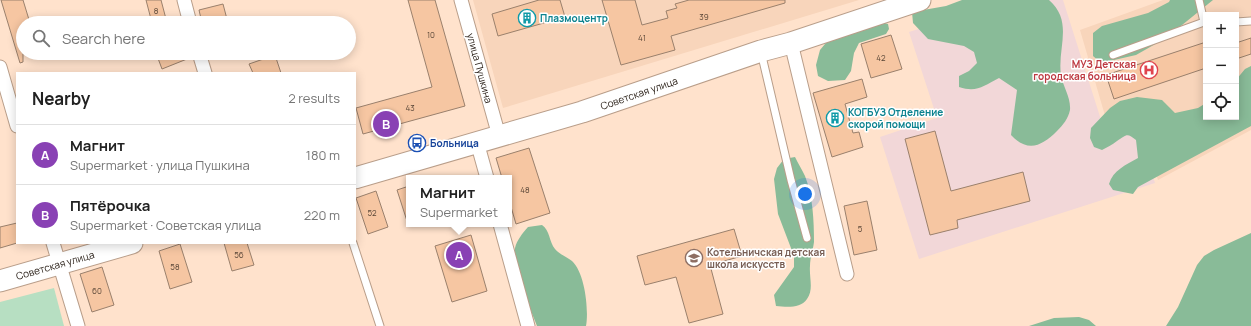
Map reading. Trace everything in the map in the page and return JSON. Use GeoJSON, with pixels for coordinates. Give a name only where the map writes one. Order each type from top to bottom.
{"type":"FeatureCollection","features":[{"type":"Feature","properties":{"kind":"main road","name":"Советская улица"},"geometry":{"type":"LineString","coordinates":[[356,178],[582,112],[761,51],[791,43],[919,0]]}},
{"type":"Feature","properties":{"kind":"main road","name":"Советская улица"},"geometry":{"type":"LineString","coordinates":[[0,281],[129,244]]}},
{"type":"Feature","properties":{"kind":"street"},"geometry":{"type":"LineString","coordinates":[[184,0],[188,16]]}},
{"type":"Feature","properties":{"kind":"street","name":"улица Пушкина"},"geometry":{"type":"LineString","coordinates":[[461,0],[499,136]]}},
{"type":"Feature","properties":{"kind":"street"},"geometry":{"type":"LineString","coordinates":[[791,43],[847,274]]}},
{"type":"Feature","properties":{"kind":"street"},"geometry":{"type":"LineString","coordinates":[[201,60],[205,72]]}},
{"type":"Feature","properties":{"kind":"street"},"geometry":{"type":"LineString","coordinates":[[0,67],[16,123]]}},
{"type":"Feature","properties":{"kind":"street"},"geometry":{"type":"LineString","coordinates":[[477,142],[486,175]]}},
{"type":"Feature","properties":{"kind":"street"},"geometry":{"type":"LineString","coordinates":[[501,227],[528,326]]}},
{"type":"Feature","properties":{"kind":"street"},"geometry":{"type":"LineString","coordinates":[[53,244],[78,326]]}},
{"type":"Feature","properties":{"kind":"lane"},"geometry":{"type":"LineString","coordinates":[[1199,0],[1203,15]]}},
{"type":"Feature","properties":{"kind":"lane"},"geometry":{"type":"LineString","coordinates":[[1239,22],[1251,21]]}},
{"type":"Feature","properties":{"kind":"lane"},"geometry":{"type":"LineString","coordinates":[[1113,55],[1203,23]]}},
{"type":"Feature","properties":{"kind":"lane"},"geometry":{"type":"LineString","coordinates":[[761,51],[807,238]]}},
{"type":"Feature","properties":{"kind":"lane"},"geometry":{"type":"LineString","coordinates":[[353,244],[380,326]]}},
{"type":"Feature","properties":{"kind":"shaded area"},"geometry":{"type":"Polygon","coordinates":[[[473,0],[859,0],[503,108],[473,0]]]}},
{"type":"Feature","properties":{"kind":"shaded area"},"geometry":{"type":"Polygon","coordinates":[[[1010,0],[1063,0],[1102,123],[1133,113],[1155,183],[919,259],[880,137],[937,118],[909,32],[1010,0]]]}},
{"type":"Feature","properties":{"kind":"shaded area","name":"МУЗ Детская городская больница"},"geometry":{"type":"Polygon","coordinates":[[[1163,0],[1251,0],[1251,130],[1158,180],[1135,110],[1106,119],[1080,30],[1163,0]]]}},
{"type":"Feature","properties":{"kind":"green space"},"geometry":{"type":"Polygon","coordinates":[[[962,0],[1049,0],[1057,8],[1063,26],[1060,65],[1061,75],[1069,101],[1070,110],[1068,116],[1057,131],[1040,144],[1029,146],[1017,141],[1011,135],[1017,90],[999,78],[980,88],[965,89],[959,87],[959,76],[969,71],[977,63],[974,52],[964,46],[928,39],[913,23],[912,12],[946,6],[962,0]]]}},
{"type":"Feature","properties":{"kind":"green space"},"geometry":{"type":"Polygon","coordinates":[[[1170,0],[1213,0],[1166,38],[1136,55],[1101,63],[1093,56],[1093,33],[1102,26],[1148,13],[1169,2],[1170,0]]]}},
{"type":"Feature","properties":{"kind":"green space"},"geometry":{"type":"Polygon","coordinates":[[[881,22],[888,24],[889,29],[886,34],[859,43],[854,53],[851,71],[845,80],[828,81],[818,76],[816,65],[820,50],[830,38],[881,22]]]}},
{"type":"Feature","properties":{"kind":"green space"},"geometry":{"type":"Polygon","coordinates":[[[1251,66],[1251,126],[1138,187],[1133,194],[1113,190],[1109,184],[1117,171],[1138,158],[1136,140],[1128,135],[1102,150],[1094,147],[1090,138],[1091,128],[1110,108],[1120,101],[1137,97],[1162,100],[1175,113],[1198,108],[1203,105],[1203,120],[1239,120],[1239,76],[1245,69],[1251,66]]]}},
{"type":"Feature","properties":{"kind":"green space"},"geometry":{"type":"Polygon","coordinates":[[[795,157],[805,176],[810,192],[814,226],[814,242],[810,263],[811,283],[809,295],[804,302],[793,307],[784,307],[776,306],[774,295],[794,267],[794,256],[778,214],[774,179],[777,168],[784,159],[795,157]]]}},
{"type":"Feature","properties":{"kind":"green space"},"geometry":{"type":"Polygon","coordinates":[[[542,225],[547,230],[555,249],[572,261],[580,274],[585,292],[587,311],[586,326],[537,326],[518,276],[515,248],[517,242],[528,227],[542,225]]]}},
{"type":"Feature","properties":{"kind":"green space"},"geometry":{"type":"Polygon","coordinates":[[[1251,233],[1251,326],[1166,326],[1178,307],[1197,265],[1204,256],[1251,233]]]}},
{"type":"Feature","properties":{"kind":"green space"},"geometry":{"type":"Polygon","coordinates":[[[54,288],[64,326],[0,326],[0,302],[54,288]]]}},
{"type":"Feature","properties":{"kind":"green space"},"geometry":{"type":"Polygon","coordinates":[[[1079,317],[1089,320],[1096,326],[1029,326],[1054,318],[1079,317]]]}},
{"type":"Feature","properties":{"kind":"building"},"geometry":{"type":"Polygon","coordinates":[[[1,0],[23,0],[28,16],[16,16],[16,50],[1,0]]]}},
{"type":"Feature","properties":{"kind":"building"},"geometry":{"type":"Polygon","coordinates":[[[146,0],[161,0],[165,16],[150,16],[146,0]]]}},
{"type":"Feature","properties":{"kind":"building"},"geometry":{"type":"Polygon","coordinates":[[[408,0],[435,0],[465,106],[363,134],[356,108],[432,87],[408,0]]]}},
{"type":"Feature","properties":{"kind":"building","name":"Плазмоцентр"},"geometry":{"type":"Polygon","coordinates":[[[539,0],[560,0],[565,17],[498,36],[492,14],[539,0]]]}},
{"type":"Feature","properties":{"kind":"building"},"geometry":{"type":"Polygon","coordinates":[[[602,0],[635,0],[642,25],[668,18],[666,11],[677,8],[675,4],[689,0],[785,0],[785,3],[671,36],[675,50],[621,65],[602,0]]]}},
{"type":"Feature","properties":{"kind":"building"},"geometry":{"type":"Polygon","coordinates":[[[223,4],[226,16],[200,16],[199,10],[223,4]]]}},
{"type":"Feature","properties":{"kind":"building"},"geometry":{"type":"Polygon","coordinates":[[[891,35],[902,69],[871,78],[861,44],[891,35]]]}},
{"type":"Feature","properties":{"kind":"building"},"geometry":{"type":"Polygon","coordinates":[[[1251,38],[1251,54],[1239,58],[1239,42],[1251,38]]]}},
{"type":"Feature","properties":{"kind":"building"},"geometry":{"type":"Polygon","coordinates":[[[1203,43],[1203,69],[1114,99],[1106,75],[1203,43]]]}},
{"type":"Feature","properties":{"kind":"building"},"geometry":{"type":"Polygon","coordinates":[[[159,60],[184,60],[162,69],[159,60]]]}},
{"type":"Feature","properties":{"kind":"building"},"geometry":{"type":"Polygon","coordinates":[[[261,60],[277,60],[281,72],[253,72],[249,64],[261,60]]]}},
{"type":"Feature","properties":{"kind":"building","name":"КОГБУЗ Отделение скорой помощи"},"geometry":{"type":"Polygon","coordinates":[[[862,79],[867,97],[845,104],[853,133],[859,132],[863,147],[832,157],[813,93],[862,79]]]}},
{"type":"Feature","properties":{"kind":"building"},"geometry":{"type":"Polygon","coordinates":[[[935,131],[951,191],[1023,172],[1030,201],[957,220],[958,228],[930,235],[905,139],[935,131]]]}},
{"type":"Feature","properties":{"kind":"building"},"geometry":{"type":"Polygon","coordinates":[[[529,148],[550,213],[516,224],[512,210],[512,175],[501,175],[496,158],[529,148]]]}},
{"type":"Feature","properties":{"kind":"building"},"geometry":{"type":"Polygon","coordinates":[[[406,187],[406,218],[397,190],[406,187]]]}},
{"type":"Feature","properties":{"kind":"building"},"geometry":{"type":"Polygon","coordinates":[[[376,191],[388,227],[368,234],[356,198],[376,191]]]}},
{"type":"Feature","properties":{"kind":"building"},"geometry":{"type":"Polygon","coordinates":[[[867,201],[877,250],[854,255],[844,206],[867,201]]]}},
{"type":"Feature","properties":{"kind":"building"},"geometry":{"type":"Polygon","coordinates":[[[16,223],[16,243],[0,248],[0,227],[16,223]]]}},
{"type":"Feature","properties":{"kind":"building"},"geometry":{"type":"Polygon","coordinates":[[[734,229],[742,256],[710,265],[723,314],[689,323],[676,277],[645,285],[637,256],[734,229]]]}},
{"type":"Feature","properties":{"kind":"building"},"geometry":{"type":"Polygon","coordinates":[[[471,235],[487,291],[452,302],[435,246],[471,235]]]}},
{"type":"Feature","properties":{"kind":"building"},"geometry":{"type":"Polygon","coordinates":[[[180,244],[192,282],[170,289],[159,251],[180,244]]]}},
{"type":"Feature","properties":{"kind":"building"},"geometry":{"type":"Polygon","coordinates":[[[224,244],[247,244],[254,265],[232,271],[224,244]]]}},
{"type":"Feature","properties":{"kind":"building"},"geometry":{"type":"Polygon","coordinates":[[[102,267],[114,305],[92,312],[80,274],[102,267]]]}},
{"type":"Feature","properties":{"kind":"place","name":"Плазмоцентр"},"geometry":{"type":"Point","coordinates":[527,18]}},
{"type":"Feature","properties":{"kind":"place","name":"МУЗ Детская городская больница"},"geometry":{"type":"Point","coordinates":[1149,70]}},
{"type":"Feature","properties":{"kind":"place","name":"КОГБУЗ Отделение скорой помощи"},"geometry":{"type":"Point","coordinates":[835,118]}},
{"type":"Feature","properties":{"kind":"place","name":"Пятёрочка"},"geometry":{"type":"Point","coordinates":[386,124]}},
{"type":"Feature","properties":{"kind":"place","name":"Больница"},"geometry":{"type":"Point","coordinates":[417,143]}},
{"type":"Feature","properties":{"kind":"place","name":"Магнит"},"geometry":{"type":"Point","coordinates":[459,255]}},
{"type":"Feature","properties":{"kind":"place","name":"Котельничская детская школа искусств"},"geometry":{"type":"Point","coordinates":[694,258]}}]}
